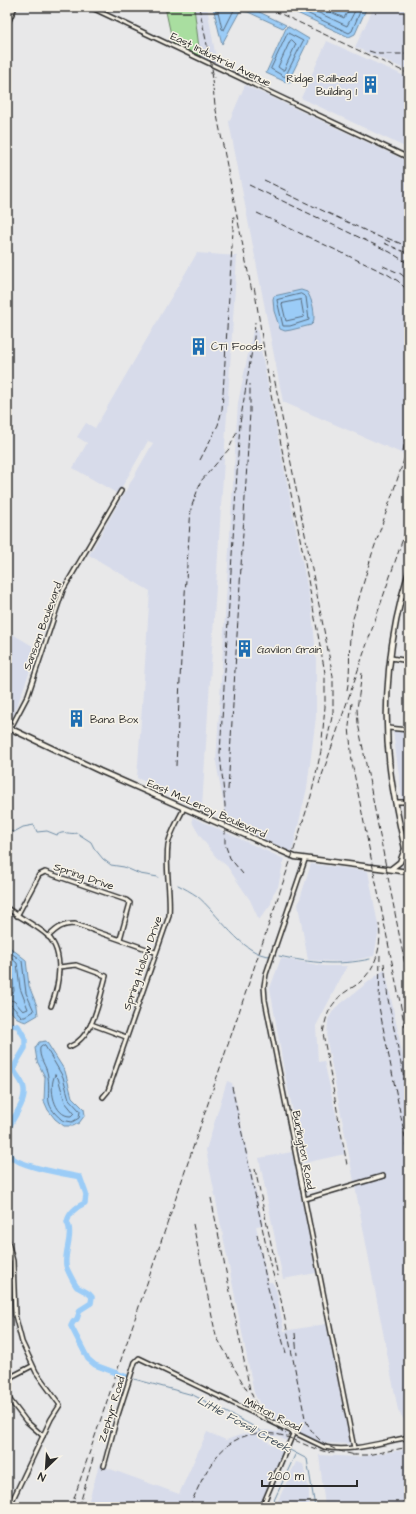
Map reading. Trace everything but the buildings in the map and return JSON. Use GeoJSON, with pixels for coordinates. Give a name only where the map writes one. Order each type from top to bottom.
{"type":"FeatureCollection","features":[{"type":"Feature","properties":{"kind":"main road"},"geometry":{"type":"LineString","coordinates":[[409,571],[402,596],[391,658],[388,728],[390,768],[395,802],[409,867]]}},
{"type":"Feature","properties":{"kind":"main road","name":"East McLeroy Boulevard"},"geometry":{"type":"LineString","coordinates":[[9,728],[289,855],[305,860],[409,872]]}},
{"type":"Feature","properties":{"kind":"main road"},"geometry":{"type":"LineString","coordinates":[[391,869],[400,862],[405,849]]}},
{"type":"Feature","properties":{"kind":"street"},"geometry":{"type":"LineString","coordinates":[[7,25],[16,7]]}},
{"type":"Feature","properties":{"kind":"street","name":"East Industrial Avenue"},"geometry":{"type":"LineString","coordinates":[[90,7],[409,158]]}},
{"type":"Feature","properties":{"kind":"street","name":"Sansom Boulevard"},"geometry":{"type":"LineString","coordinates":[[7,736],[9,728],[28,695],[63,590],[122,491]]}},
{"type":"Feature","properties":{"kind":"street"},"geometry":{"type":"LineString","coordinates":[[402,596],[409,597]]}},
{"type":"Feature","properties":{"kind":"street"},"geometry":{"type":"LineString","coordinates":[[391,658],[409,661]]}},
{"type":"Feature","properties":{"kind":"street"},"geometry":{"type":"LineString","coordinates":[[388,728],[409,730]]}},
{"type":"Feature","properties":{"kind":"street"},"geometry":{"type":"LineString","coordinates":[[395,802],[409,802]]}},
{"type":"Feature","properties":{"kind":"street","name":"Spring Hollow Drive"},"geometry":{"type":"LineString","coordinates":[[103,1097],[108,1091],[168,916],[170,900],[166,875],[168,843],[184,808]]}},
{"type":"Feature","properties":{"kind":"street"},"geometry":{"type":"LineString","coordinates":[[7,850],[9,846]]}},
{"type":"Feature","properties":{"kind":"street","name":"Burlington Road"},"geometry":{"type":"LineString","coordinates":[[305,860],[266,974],[264,986],[270,1030],[305,1198],[354,1448]]}},
{"type":"Feature","properties":{"kind":"street","name":"Spring Drive"},"geometry":{"type":"LineString","coordinates":[[17,916],[39,875],[45,872],[126,900],[130,903],[120,939]]}},
{"type":"Feature","properties":{"kind":"street"},"geometry":{"type":"LineString","coordinates":[[7,908],[48,936],[57,951],[59,967],[57,985],[51,1006]]}},
{"type":"Feature","properties":{"kind":"street"},"geometry":{"type":"LineString","coordinates":[[48,936],[58,927],[66,924],[75,924],[155,952]]}},
{"type":"Feature","properties":{"kind":"street"},"geometry":{"type":"LineString","coordinates":[[59,967],[76,965],[106,976],[91,1024],[82,1039],[69,1047]]}},
{"type":"Feature","properties":{"kind":"street"},"geometry":{"type":"LineString","coordinates":[[91,1024],[126,1037]]}},
{"type":"Feature","properties":{"kind":"street"},"geometry":{"type":"LineString","coordinates":[[305,1198],[382,1176]]}},
{"type":"Feature","properties":{"kind":"street"},"geometry":{"type":"LineString","coordinates":[[7,1238],[14,1266],[14,1300],[17,1325],[32,1366],[60,1405],[43,1436],[11,1503]]}},
{"type":"Feature","properties":{"kind":"street","name":"Minton Road"},"geometry":{"type":"LineString","coordinates":[[138,1359],[143,1360],[293,1434],[324,1447],[337,1449],[354,1448],[409,1437]]}},
{"type":"Feature","properties":{"kind":"street","name":"Zephyr Road"},"geometry":{"type":"LineString","coordinates":[[104,1466],[116,1420],[138,1359]]}},
{"type":"Feature","properties":{"kind":"street"},"geometry":{"type":"LineString","coordinates":[[7,1379],[32,1366]]}},
{"type":"Feature","properties":{"kind":"street"},"geometry":{"type":"LineString","coordinates":[[7,1396],[26,1421],[43,1436]]}},
{"type":"Feature","properties":{"kind":"street"},"geometry":{"type":"LineString","coordinates":[[262,1507],[293,1434]]}},
{"type":"Feature","properties":{"kind":"street"},"geometry":{"type":"LineString","coordinates":[[7,1501],[19,1507]]}},
{"type":"Feature","properties":{"kind":"street"},"geometry":{"type":"LineString","coordinates":[[407,1507],[409,1503]]}},
{"type":"Feature","properties":{"kind":"shaded area"},"geometry":{"type":"Polygon","coordinates":[[[194,7],[207,7],[217,64],[200,56],[194,7]]]}},
{"type":"Feature","properties":{"kind":"shaded area"},"geometry":{"type":"Polygon","coordinates":[[[374,7],[409,7],[409,71],[355,47],[374,7]]]}},
{"type":"Feature","properties":{"kind":"shaded area"},"geometry":{"type":"Polygon","coordinates":[[[327,41],[409,78],[409,149],[301,98],[327,41]]]}},
{"type":"Feature","properties":{"kind":"shaded area"},"geometry":{"type":"Polygon","coordinates":[[[245,85],[409,162],[408,456],[283,402],[229,122],[245,85]]]}},
{"type":"Feature","properties":{"kind":"shaded area"},"geometry":{"type":"Polygon","coordinates":[[[197,253],[237,256],[202,807],[137,778],[150,591],[89,555],[153,443],[148,441],[118,494],[73,468],[87,443],[77,437],[86,423],[95,428],[197,253]]]}},
{"type":"Feature","properties":{"kind":"shaded area"},"geometry":{"type":"Polygon","coordinates":[[[257,329],[312,611],[316,655],[316,717],[307,788],[292,852],[227,823],[216,762],[238,403],[253,330],[257,329]]]}},
{"type":"Feature","properties":{"kind":"shaded area"},"geometry":{"type":"Polygon","coordinates":[[[7,631],[38,649],[14,714],[8,723],[7,631]]]}},
{"type":"Feature","properties":{"kind":"shaded area"},"geometry":{"type":"Polygon","coordinates":[[[393,731],[409,731],[409,846],[402,798],[393,731]]]}},
{"type":"Feature","properties":{"kind":"shaded area"},"geometry":{"type":"Polygon","coordinates":[[[192,817],[284,859],[278,887],[273,894],[271,904],[259,920],[250,900],[227,866],[216,857],[200,836],[193,824],[192,817]]]}},
{"type":"Feature","properties":{"kind":"shaded area"},"geometry":{"type":"Polygon","coordinates":[[[311,864],[368,871],[379,930],[374,956],[347,962],[308,960],[298,905],[311,864]]]}},
{"type":"Feature","properties":{"kind":"shaded area"},"geometry":{"type":"Polygon","coordinates":[[[281,958],[324,966],[347,966],[316,1026],[318,1062],[324,1061],[345,1154],[304,1163],[284,1070],[270,988],[281,958]]]}},
{"type":"Feature","properties":{"kind":"shaded area"},"geometry":{"type":"Polygon","coordinates":[[[385,969],[409,1086],[409,1428],[398,1410],[327,1041],[328,1019],[335,1008],[385,969]]]}},
{"type":"Feature","properties":{"kind":"shaded area"},"geometry":{"type":"Polygon","coordinates":[[[227,1081],[232,1083],[263,1225],[256,1226],[268,1282],[272,1282],[276,1289],[284,1331],[326,1324],[350,1444],[320,1443],[267,1417],[254,1393],[206,1150],[227,1081]]]}},
{"type":"Feature","properties":{"kind":"shaded area"},"geometry":{"type":"Polygon","coordinates":[[[292,1152],[316,1273],[283,1279],[259,1158],[292,1152]]]}},
{"type":"Feature","properties":{"kind":"shaded area"},"geometry":{"type":"Polygon","coordinates":[[[279,1429],[289,1434],[286,1441],[278,1436],[258,1436],[283,1451],[259,1507],[87,1507],[99,1465],[179,1494],[207,1432],[226,1440],[243,1434],[266,1430],[278,1432],[279,1429]]]}},
{"type":"Feature","properties":{"kind":"shaded area"},"geometry":{"type":"Polygon","coordinates":[[[409,1449],[409,1493],[402,1507],[325,1507],[319,1455],[357,1457],[409,1449]]]}},
{"type":"Feature","properties":{"kind":"shaded area"},"geometry":{"type":"Polygon","coordinates":[[[296,1462],[303,1464],[309,1491],[309,1507],[275,1507],[296,1462]]]}},
{"type":"Feature","properties":{"kind":"green space"},"geometry":{"type":"Polygon","coordinates":[[[165,7],[194,7],[200,56],[173,44],[165,7]]]}},
{"type":"Feature","properties":{"kind":"water"},"geometry":{"type":"Polygon","coordinates":[[[213,7],[249,7],[286,25],[283,28],[248,12],[240,11],[222,44],[213,7]]]}},
{"type":"Feature","properties":{"kind":"water"},"geometry":{"type":"Polygon","coordinates":[[[284,7],[367,7],[355,34],[349,37],[284,7]]]}},
{"type":"Feature","properties":{"kind":"water"},"geometry":{"type":"Polygon","coordinates":[[[287,26],[309,39],[289,80],[292,82],[288,83],[266,73],[287,26]]]}},
{"type":"Feature","properties":{"kind":"water"},"geometry":{"type":"Polygon","coordinates":[[[301,290],[307,292],[313,307],[313,323],[311,325],[291,330],[285,331],[280,329],[274,311],[274,296],[301,290]]]}},
{"type":"Feature","properties":{"kind":"water"},"geometry":{"type":"Polygon","coordinates":[[[7,945],[26,960],[29,986],[37,1006],[38,1015],[26,1022],[14,1015],[7,1004],[7,945]]]}},
{"type":"Feature","properties":{"kind":"water"},"geometry":{"type":"Polygon","coordinates":[[[46,1041],[65,1071],[72,1097],[84,1109],[85,1115],[79,1123],[73,1126],[64,1126],[55,1119],[48,1110],[44,1101],[45,1077],[37,1061],[35,1048],[39,1042],[46,1041]]]}},
{"type":"Feature","properties":{"kind":"waterway"},"geometry":{"type":"LineString","coordinates":[[7,830],[14,832],[23,827],[34,825],[37,832],[47,831],[57,835],[62,833],[77,833],[91,842],[103,859],[111,865],[124,867],[140,874],[158,877]]}},
{"type":"Feature","properties":{"kind":"waterway"},"geometry":{"type":"LineString","coordinates":[[178,885],[197,896],[230,932],[250,949],[260,954],[270,956]]}},
{"type":"Feature","properties":{"kind":"waterway"},"geometry":{"type":"LineString","coordinates":[[279,956],[324,963],[370,959]]}},
{"type":"Feature","properties":{"kind":"waterway","name":"Little Fossil Creek"},"geometry":{"type":"LineString","coordinates":[[7,1024],[18,1026],[25,1038],[25,1048],[16,1063],[14,1070],[24,1089],[23,1101],[7,1133]]}},
{"type":"Feature","properties":{"kind":"waterway","name":"Little Fossil Creek"},"geometry":{"type":"LineString","coordinates":[[7,1145],[9,1154],[20,1162],[41,1169],[80,1177],[86,1194],[85,1203],[73,1210],[68,1218],[67,1222],[70,1232],[66,1254],[66,1265],[77,1287],[87,1292],[92,1297],[91,1303],[80,1310],[77,1319],[71,1326],[88,1359],[95,1365],[127,1377]]}},
{"type":"Feature","properties":{"kind":"waterway","name":"Little Fossil Creek"},"geometry":{"type":"LineString","coordinates":[[134,1379],[193,1395],[251,1425],[286,1448]]}},
{"type":"Feature","properties":{"kind":"waterway","name":"Little Fossil Creek"},"geometry":{"type":"LineString","coordinates":[[288,1449],[307,1459],[315,1507]]}},
{"type":"Feature","properties":{"kind":"waterway"},"geometry":{"type":"LineString","coordinates":[[271,1507],[295,1455]]}},
{"type":"Feature","properties":{"kind":"railway"},"geometry":{"type":"LineString","coordinates":[[199,7],[214,78]]}},
{"type":"Feature","properties":{"kind":"railway"},"geometry":{"type":"LineString","coordinates":[[266,7],[409,74]]}},
{"type":"Feature","properties":{"kind":"railway"},"geometry":{"type":"LineString","coordinates":[[369,51],[379,54],[409,54]]}},
{"type":"Feature","properties":{"kind":"railway"},"geometry":{"type":"LineString","coordinates":[[211,72],[215,105],[252,292]]}},
{"type":"Feature","properties":{"kind":"railway"},"geometry":{"type":"LineString","coordinates":[[264,180],[289,192]]}},
{"type":"Feature","properties":{"kind":"railway"},"geometry":{"type":"LineString","coordinates":[[249,185],[390,252],[409,264]]}},
{"type":"Feature","properties":{"kind":"railway"},"geometry":{"type":"LineString","coordinates":[[287,194],[390,242]]}},
{"type":"Feature","properties":{"kind":"railway"},"geometry":{"type":"LineString","coordinates":[[257,213],[387,274],[398,281],[409,292]]}},
{"type":"Feature","properties":{"kind":"railway"},"geometry":{"type":"LineString","coordinates":[[200,460],[218,425],[222,410],[234,214]]}},
{"type":"Feature","properties":{"kind":"railway"},"geometry":{"type":"LineString","coordinates":[[387,238],[409,247]]}},
{"type":"Feature","properties":{"kind":"railway"},"geometry":{"type":"LineString","coordinates":[[384,243],[409,254]]}},
{"type":"Feature","properties":{"kind":"railway"},"geometry":{"type":"LineString","coordinates":[[383,266],[401,274],[409,281]]}},
{"type":"Feature","properties":{"kind":"railway"},"geometry":{"type":"LineString","coordinates":[[71,1507],[292,856],[311,796],[321,751],[325,707],[325,673],[304,558],[271,395],[254,286]]}},
{"type":"Feature","properties":{"kind":"railway"},"geometry":{"type":"LineString","coordinates":[[243,874],[230,858],[225,844],[225,805],[220,753],[240,423],[254,338],[255,322]]}},
{"type":"Feature","properties":{"kind":"railway"},"geometry":{"type":"LineString","coordinates":[[273,372],[333,676],[333,712],[327,741]]}},
{"type":"Feature","properties":{"kind":"railway"},"geometry":{"type":"LineString","coordinates":[[228,790],[250,412],[250,384]]}},
{"type":"Feature","properties":{"kind":"railway"},"geometry":{"type":"LineString","coordinates":[[403,451],[409,417]]}},
{"type":"Feature","properties":{"kind":"railway"},"geometry":{"type":"LineString","coordinates":[[176,766],[182,637],[191,508],[201,481],[229,449],[237,431]]}},
{"type":"Feature","properties":{"kind":"railway"},"geometry":{"type":"LineString","coordinates":[[347,690],[352,622],[372,554],[409,445]]}},
{"type":"Feature","properties":{"kind":"railway"},"geometry":{"type":"LineString","coordinates":[[319,784],[409,521]]}},
{"type":"Feature","properties":{"kind":"railway"},"geometry":{"type":"LineString","coordinates":[[362,673],[357,709],[358,723],[409,985]]}},
{"type":"Feature","properties":{"kind":"railway"},"geometry":{"type":"LineString","coordinates":[[352,703],[349,726],[352,763],[409,1047]]}},
{"type":"Feature","properties":{"kind":"railway"},"geometry":{"type":"LineString","coordinates":[[347,1165],[323,1033],[332,1005],[346,991],[359,983],[374,963],[379,948],[379,924]]}},
{"type":"Feature","properties":{"kind":"railway"},"geometry":{"type":"LineString","coordinates":[[380,955],[379,1007],[409,1157]]}},
{"type":"Feature","properties":{"kind":"railway"},"geometry":{"type":"LineString","coordinates":[[384,963],[388,999],[409,1103]]}},
{"type":"Feature","properties":{"kind":"railway"},"geometry":{"type":"LineString","coordinates":[[406,1042],[409,1058]]}},
{"type":"Feature","properties":{"kind":"railway"},"geometry":{"type":"LineString","coordinates":[[232,1087],[270,1264],[281,1300],[305,1418],[314,1433],[325,1444],[340,1451],[356,1455]]}},
{"type":"Feature","properties":{"kind":"railway"},"geometry":{"type":"LineString","coordinates":[[255,1169],[278,1276]]}},
{"type":"Feature","properties":{"kind":"railway"},"geometry":{"type":"LineString","coordinates":[[211,1198],[250,1390],[257,1407]]}},
{"type":"Feature","properties":{"kind":"railway"},"geometry":{"type":"LineString","coordinates":[[193,1224],[216,1336],[248,1392]]}},
{"type":"Feature","properties":{"kind":"railway"},"geometry":{"type":"LineString","coordinates":[[257,1234],[268,1288],[286,1353]]}},
{"type":"Feature","properties":{"kind":"railway"},"geometry":{"type":"LineString","coordinates":[[295,1333],[297,1355]]}},
{"type":"Feature","properties":{"kind":"railway"},"geometry":{"type":"LineString","coordinates":[[254,1402],[268,1421],[286,1434]]}},
{"type":"Feature","properties":{"kind":"railway"},"geometry":{"type":"LineString","coordinates":[[189,1507],[206,1472],[220,1452],[240,1438],[253,1434],[276,1434],[291,1438],[322,1451],[336,1453]]}},
{"type":"Feature","properties":{"kind":"railway"},"geometry":{"type":"LineString","coordinates":[[352,1455],[367,1455],[409,1447]]}},
{"type":"Feature","properties":{"kind":"railway"},"geometry":{"type":"LineString","coordinates":[[79,1507],[94,1455]]}},
{"type":"Feature","properties":{"kind":"place","name":"Ridge Railhead Building 1"},"geometry":{"type":"Point","coordinates":[370,84]}},
{"type":"Feature","properties":{"kind":"place","name":"CTI Foods"},"geometry":{"type":"Point","coordinates":[198,346]}},
{"type":"Feature","properties":{"kind":"place","name":"Gavilon Grain"},"geometry":{"type":"Point","coordinates":[244,649]}},
{"type":"Feature","properties":{"kind":"place","name":"Bana Box"},"geometry":{"type":"Point","coordinates":[77,719]}}]}
